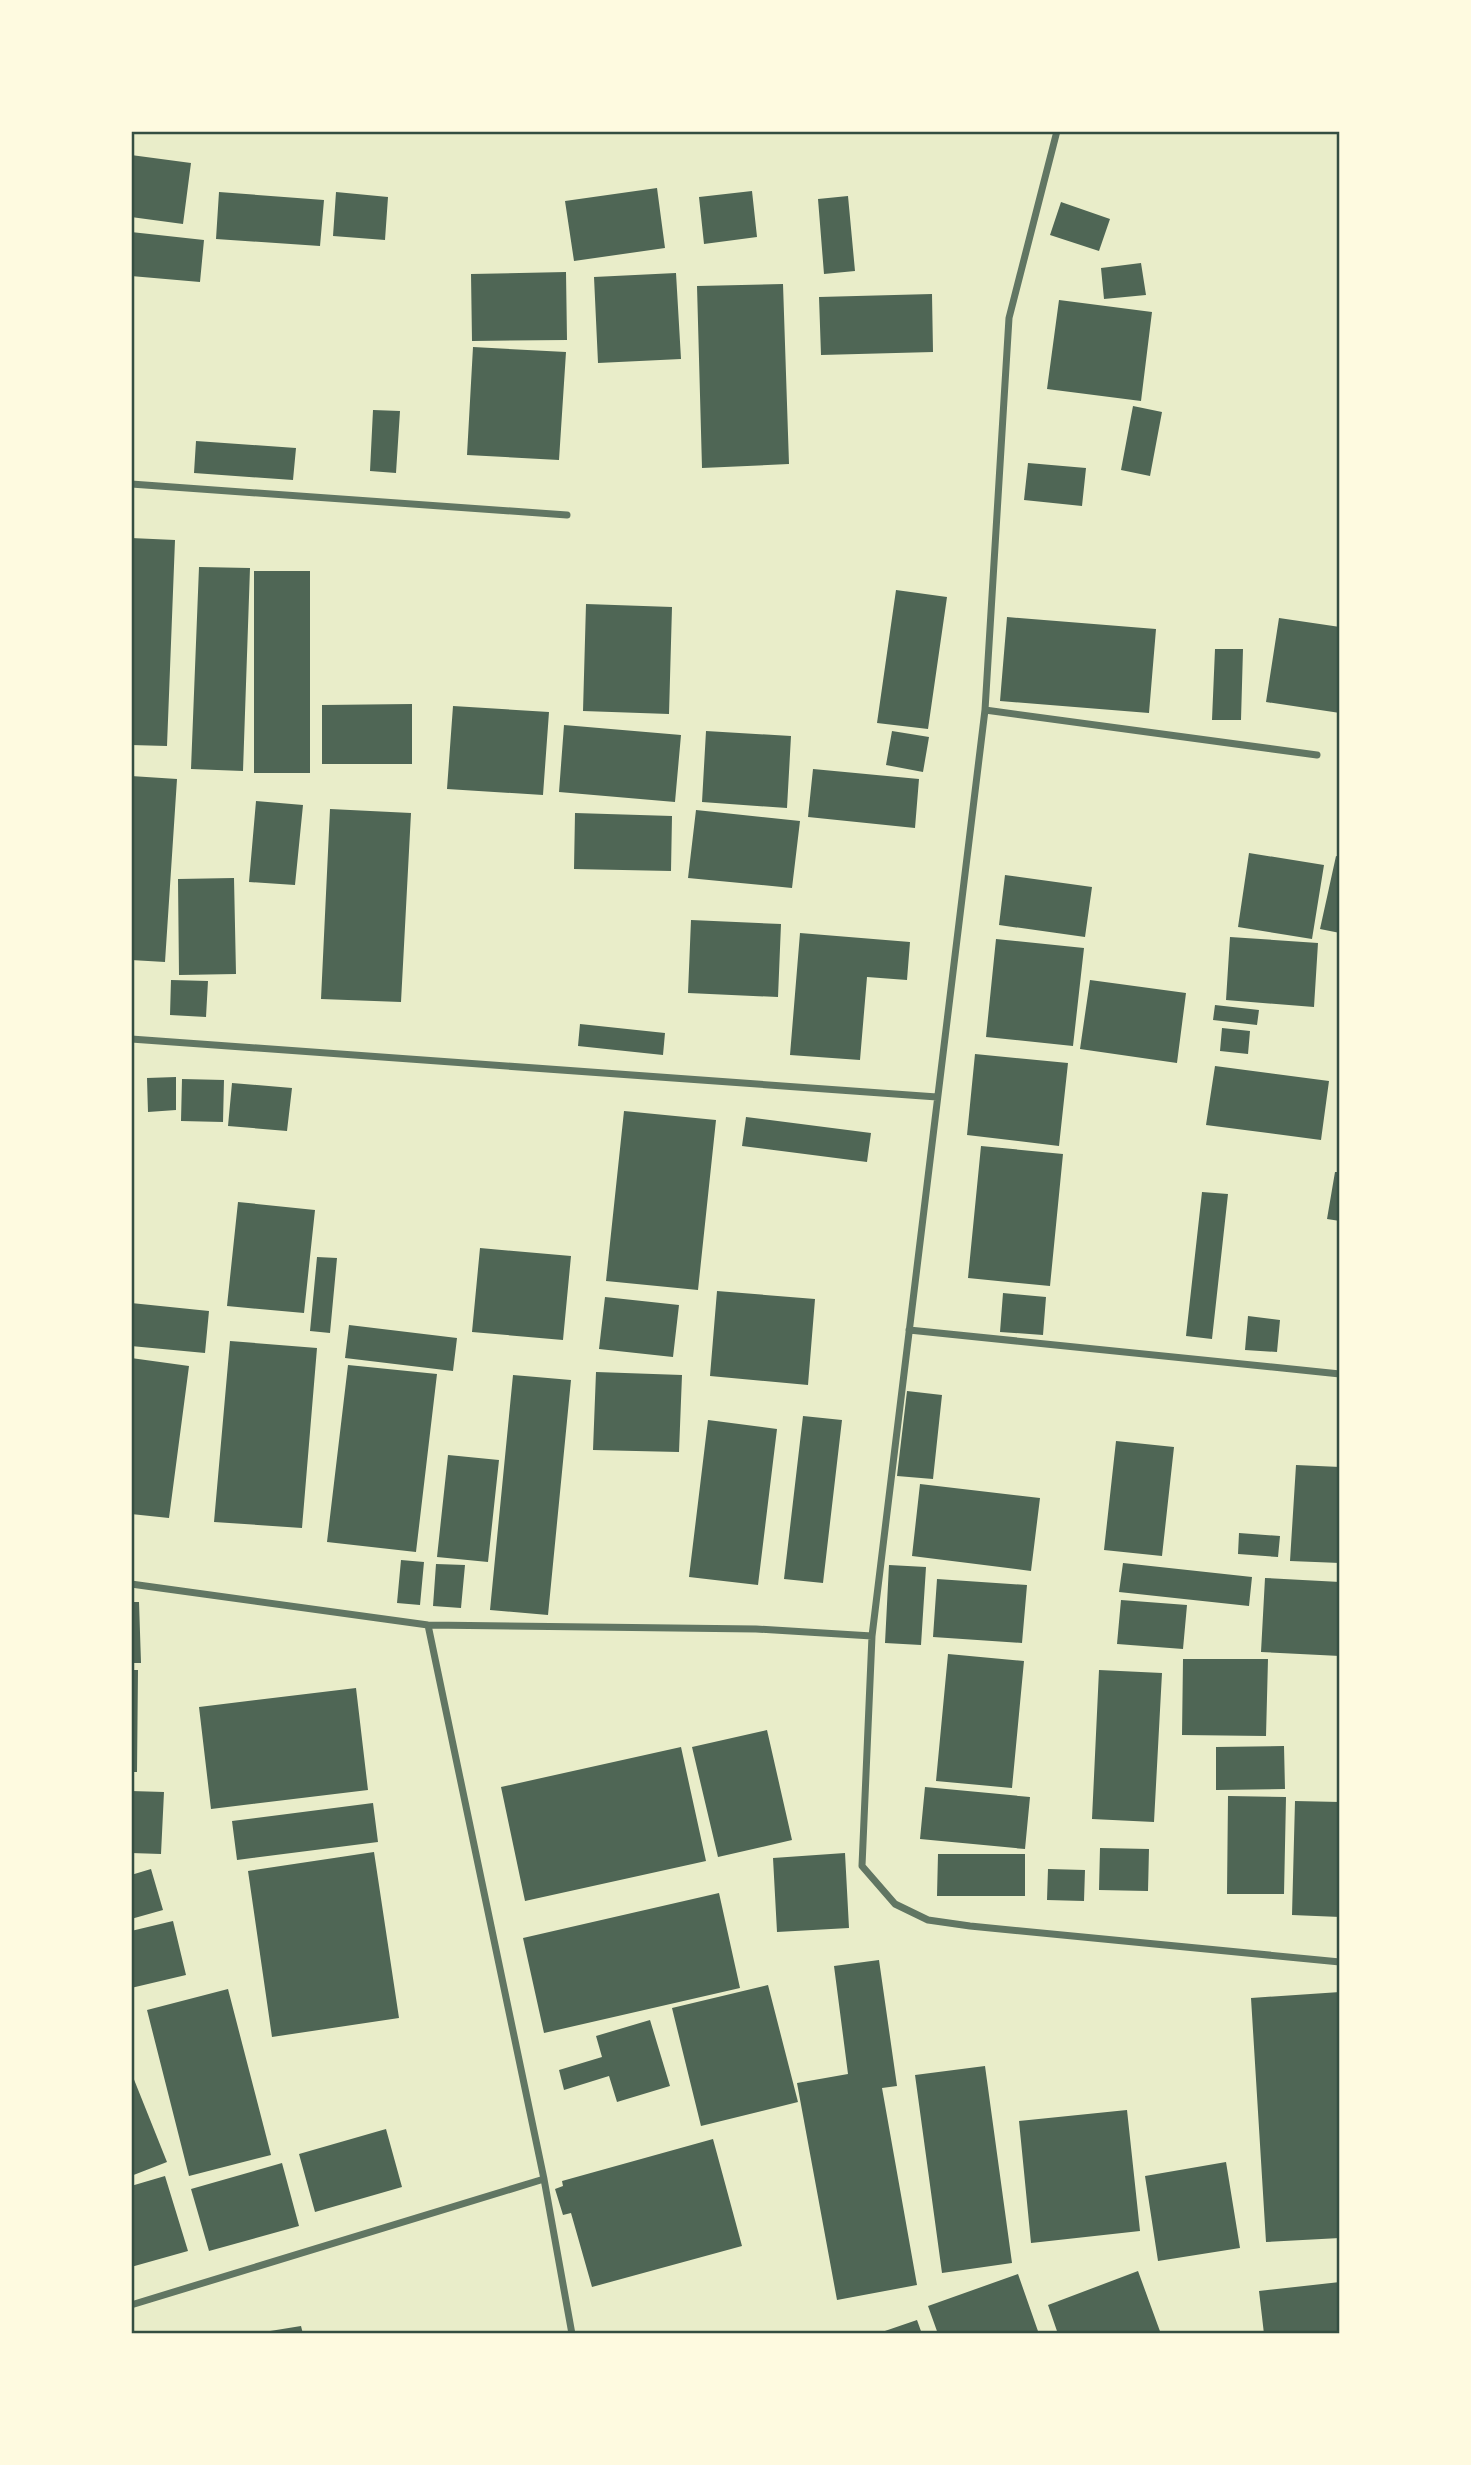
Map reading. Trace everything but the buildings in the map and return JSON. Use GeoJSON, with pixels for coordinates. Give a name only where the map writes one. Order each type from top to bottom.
{"type":"FeatureCollection","features":[{"type":"Feature","properties":{"kind":"street"},"geometry":{"type":"LineString","coordinates":[[1056,131],[1009,318],[985,710],[873,1636],[862,1866],[895,1904],[928,1920],[1340,1962]]}},
{"type":"Feature","properties":{"kind":"street"},"geometry":{"type":"LineString","coordinates":[[131,484],[567,515]]}},
{"type":"Feature","properties":{"kind":"street"},"geometry":{"type":"LineString","coordinates":[[985,710],[1317,755]]}},
{"type":"Feature","properties":{"kind":"street"},"geometry":{"type":"LineString","coordinates":[[131,1039],[937,1097]]}},
{"type":"Feature","properties":{"kind":"street"},"geometry":{"type":"LineString","coordinates":[[909,1330],[1340,1374]]}},
{"type":"Feature","properties":{"kind":"street"},"geometry":{"type":"LineString","coordinates":[[131,1584],[428,1625],[756,1629],[873,1636]]}},
{"type":"Feature","properties":{"kind":"street"},"geometry":{"type":"LineString","coordinates":[[428,1625],[544,2179],[572,2334]]}},
{"type":"Feature","properties":{"kind":"street"},"geometry":{"type":"LineString","coordinates":[[131,2305],[544,2179]]}}]}
